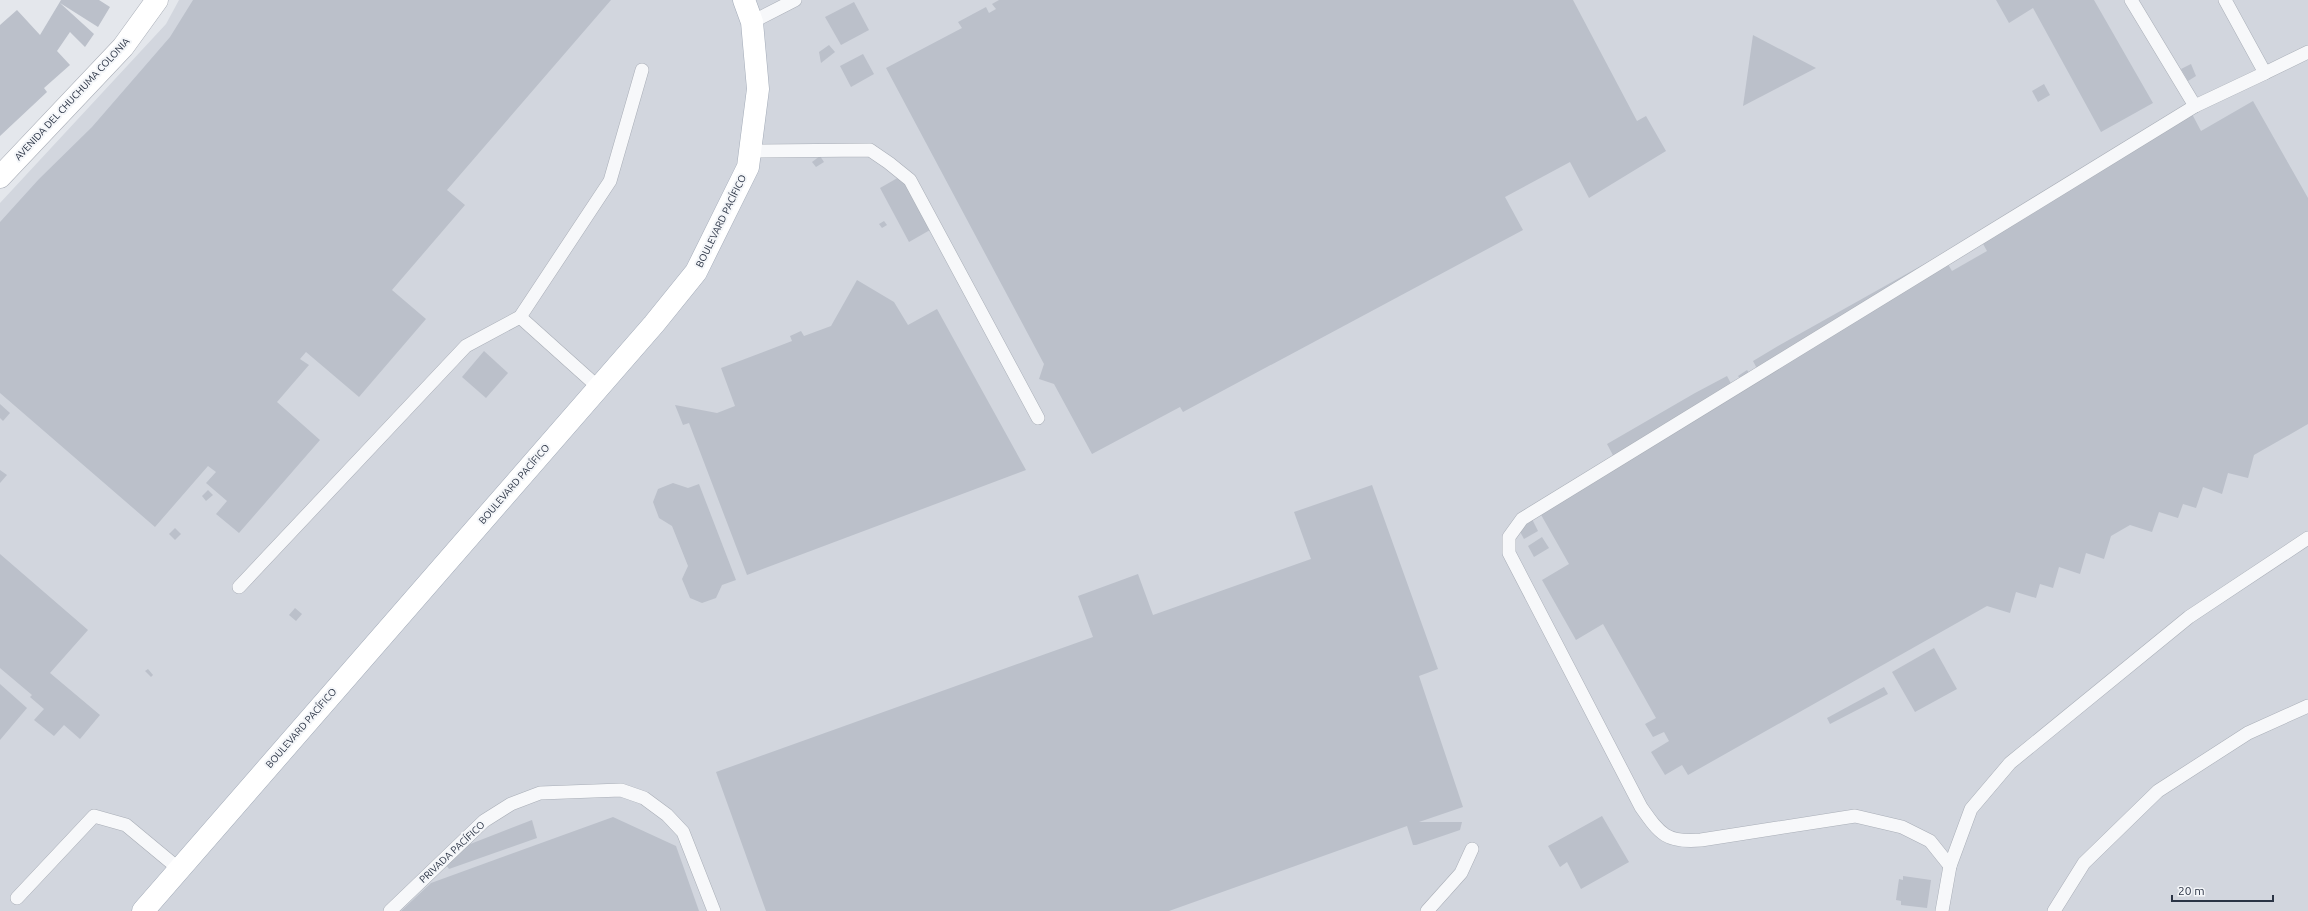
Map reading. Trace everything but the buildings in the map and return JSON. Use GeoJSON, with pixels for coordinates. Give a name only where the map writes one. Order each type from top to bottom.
{"type":"FeatureCollection","features":[{"type":"Feature","properties":{"kind":"main road","name":"AVENIDA DEL CHUCHUMA COLONIA"},"geometry":{"type":"LineString","coordinates":[[0,177],[123,47],[156,0]]}},
{"type":"Feature","properties":{"kind":"main road","name":"BOULEVARD PACÍFICO"},"geometry":{"type":"LineString","coordinates":[[142,911],[598,387],[696,272],[748,167],[758,89],[752,22],[744,0]]}},
{"type":"Feature","properties":{"kind":"lane"},"geometry":{"type":"LineString","coordinates":[[752,22],[795,0]]}},
{"type":"Feature","properties":{"kind":"lane"},"geometry":{"type":"LineString","coordinates":[[2131,0],[2195,106]]}},
{"type":"Feature","properties":{"kind":"lane"},"geometry":{"type":"LineString","coordinates":[[2225,0],[2265,73]]}},
{"type":"Feature","properties":{"kind":"lane"},"geometry":{"type":"LineString","coordinates":[[1950,866],[1930,841],[1902,827],[1855,816],[1680,842],[1657,831],[1641,807],[1509,553],[1509,537],[1522,519],[2195,106],[2308,52]]}},
{"type":"Feature","properties":{"kind":"lane"},"geometry":{"type":"LineString","coordinates":[[239,587],[466,346],[520,317],[610,181],[642,70]]}},
{"type":"Feature","properties":{"kind":"lane"},"geometry":{"type":"LineString","coordinates":[[750,151],[870,150],[910,180],[1038,418]]}},
{"type":"Feature","properties":{"kind":"lane"},"geometry":{"type":"LineString","coordinates":[[520,317],[598,387]]}},
{"type":"Feature","properties":{"kind":"lane"},"geometry":{"type":"LineString","coordinates":[[1942,911],[1950,866],[1971,809],[2010,763],[2189,617],[2308,538]]}},
{"type":"Feature","properties":{"kind":"lane"},"geometry":{"type":"LineString","coordinates":[[2054,911],[2084,863],[2158,791],[2248,733],[2308,706]]}},
{"type":"Feature","properties":{"kind":"lane","name":"PRIVADA PACÍFICO"},"geometry":{"type":"LineString","coordinates":[[390,911],[484,822],[511,804],[540,793],[621,790],[644,798],[667,815],[682,832],[714,911]]}},
{"type":"Feature","properties":{"kind":"lane"},"geometry":{"type":"LineString","coordinates":[[17,898],[94,816],[126,826],[179,869]]}},
{"type":"Feature","properties":{"kind":"lane"},"geometry":{"type":"LineString","coordinates":[[1427,911],[1461,873],[1472,849]]}},
{"type":"Feature","properties":{"kind":"shaded area"},"geometry":{"type":"Polygon","coordinates":[[[179,0],[2308,0],[2308,911],[0,911],[0,203],[166,24],[179,0]]]}}]}
